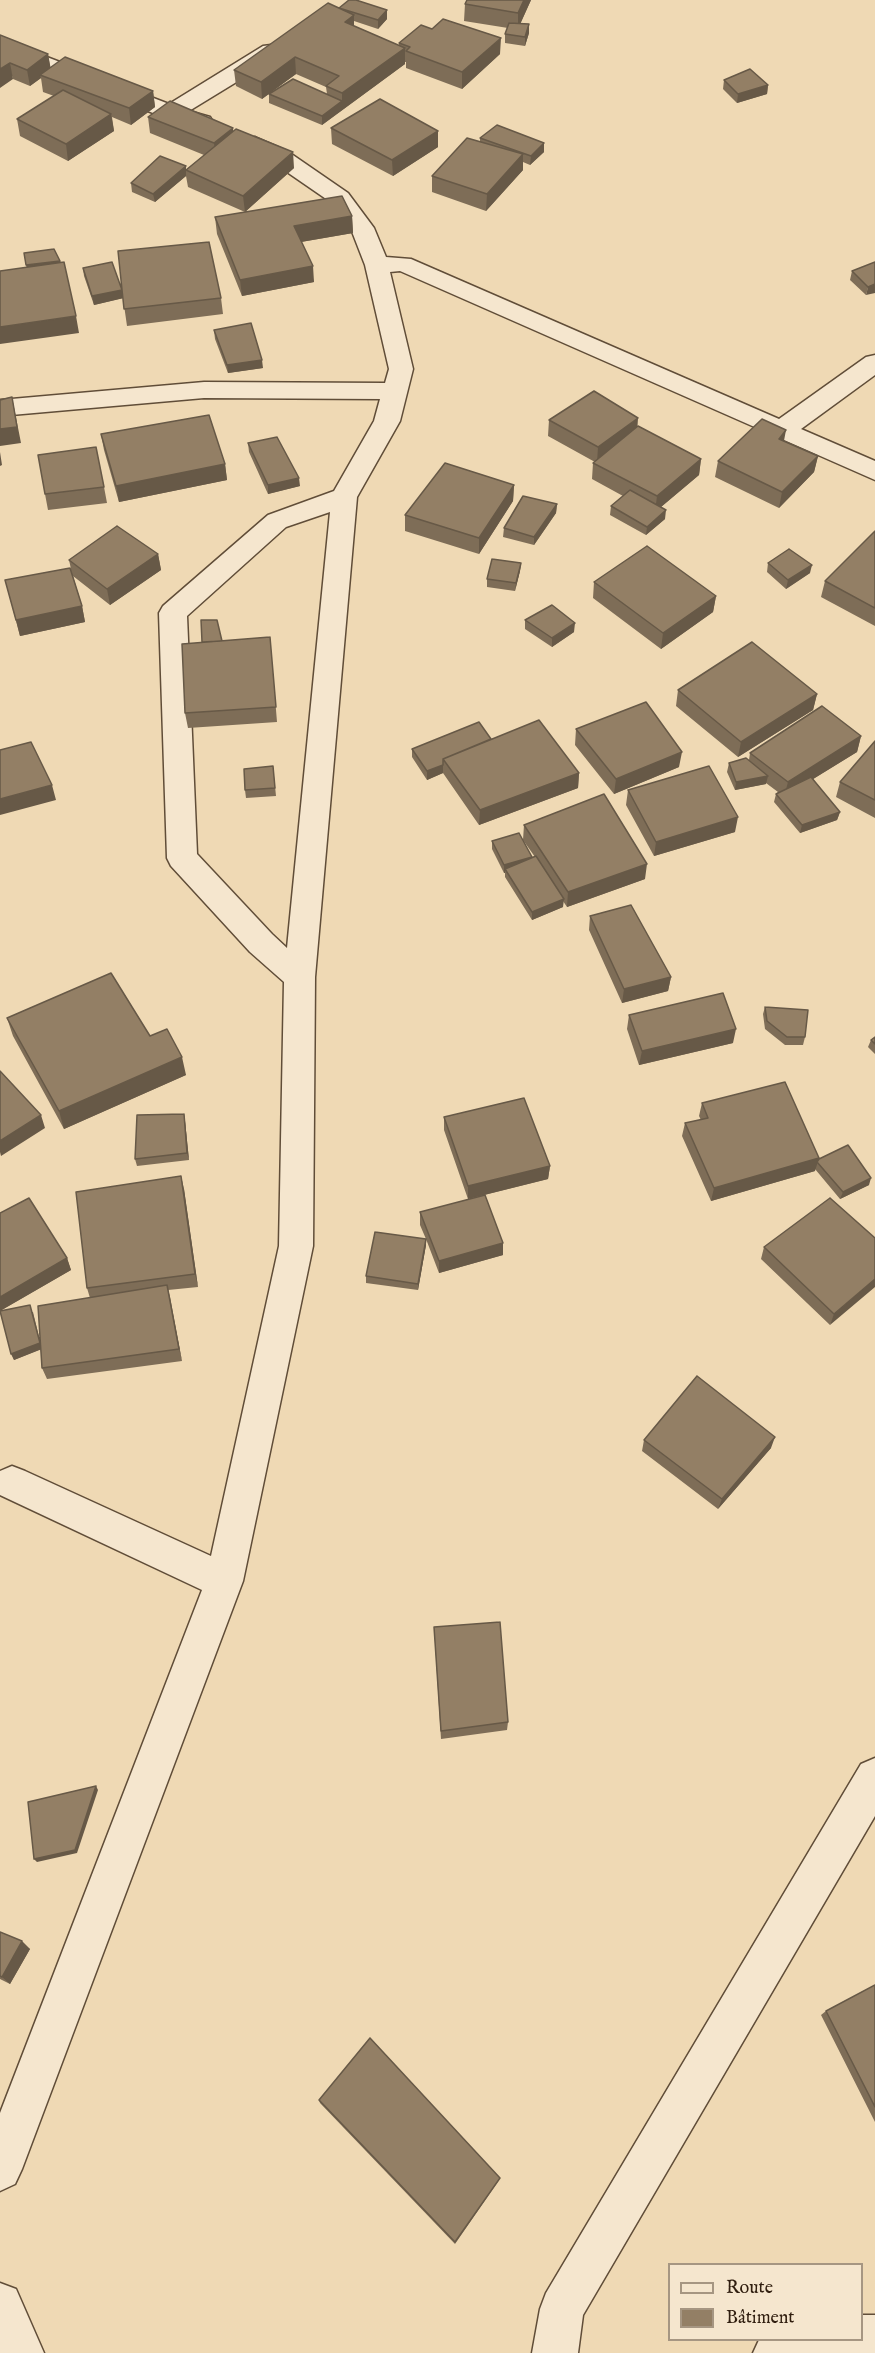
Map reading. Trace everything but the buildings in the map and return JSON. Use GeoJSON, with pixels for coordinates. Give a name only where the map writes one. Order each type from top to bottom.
{"type":"FeatureCollection","features":[{"type":"Feature","properties":{"kind":"street"},"geometry":{"type":"LineString","coordinates":[[171,112],[293,38]]}},
{"type":"Feature","properties":{"kind":"street"},"geometry":{"type":"LineString","coordinates":[[0,45],[171,112],[218,126],[279,156],[340,198],[362,228],[377,265],[401,369],[387,421],[344,497],[300,977],[296,1246],[224,1581],[0,2169]]}},
{"type":"Feature","properties":{"kind":"street"},"geometry":{"type":"LineString","coordinates":[[377,265],[403,264],[875,471]]}},
{"type":"Feature","properties":{"kind":"street"},"geometry":{"type":"LineString","coordinates":[[783,429],[875,363]]}},
{"type":"Feature","properties":{"kind":"street"},"geometry":{"type":"LineString","coordinates":[[0,408],[204,390],[395,391]]}},
{"type":"Feature","properties":{"kind":"street"},"geometry":{"type":"LineString","coordinates":[[300,977],[261,943],[182,858],[173,613],[277,521],[344,497]]}},
{"type":"Feature","properties":{"kind":"street"},"geometry":{"type":"LineString","coordinates":[[12,1483],[224,1581]]}},
{"type":"Feature","properties":{"kind":"street"},"geometry":{"type":"LineString","coordinates":[[555,2353],[562,2309],[875,1778]]}},
{"type":"Feature","properties":{"kind":"street"},"geometry":{"type":"LineString","coordinates":[[0,2305],[21,2353]]}},
{"type":"Feature","properties":{"kind":"street"},"geometry":{"type":"LineString","coordinates":[[776,2353],[837,2341]]}}]}
